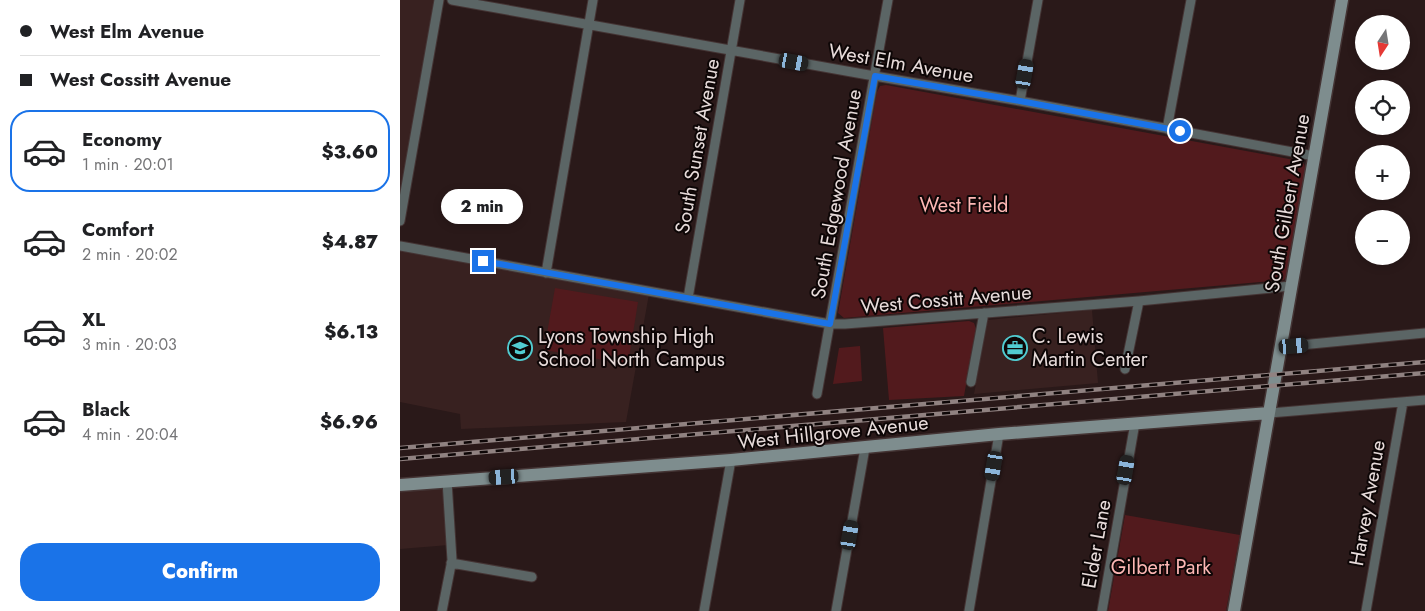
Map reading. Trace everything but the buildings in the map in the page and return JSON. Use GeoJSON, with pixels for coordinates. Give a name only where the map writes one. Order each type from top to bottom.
{"type":"FeatureCollection","features":[{"type":"Feature","properties":{"kind":"street"},"geometry":{"type":"LineString","coordinates":[[400,221],[439,0]]}},
{"type":"Feature","properties":{"kind":"street","name":"West Elm Avenue"},"geometry":{"type":"LineString","coordinates":[[452,0],[1020,101],[1314,156]]}},
{"type":"Feature","properties":{"kind":"street"},"geometry":{"type":"LineString","coordinates":[[546,273],[593,0]]}},
{"type":"Feature","properties":{"kind":"street","name":"South Sunset Avenue"},"geometry":{"type":"LineString","coordinates":[[688,298],[740,0]]}},
{"type":"Feature","properties":{"kind":"street","name":"South Edgewood Avenue"},"geometry":{"type":"LineString","coordinates":[[817,394],[888,0]]}},
{"type":"Feature","properties":{"kind":"street"},"geometry":{"type":"LineString","coordinates":[[1020,101],[1038,0]]}},
{"type":"Feature","properties":{"kind":"street"},"geometry":{"type":"LineString","coordinates":[[1167,129],[1191,0]]}},
{"type":"Feature","properties":{"kind":"street","name":"South Gilbert Avenue"},"geometry":{"type":"LineString","coordinates":[[1234,611],[1342,0]]}},
{"type":"Feature","properties":{"kind":"street","name":"West Cossitt Avenue"},"geometry":{"type":"LineString","coordinates":[[400,246],[830,324],[1139,301],[1291,286]]}},
{"type":"Feature","properties":{"kind":"street"},"geometry":{"type":"LineString","coordinates":[[1125,369],[1139,301]]}},
{"type":"Feature","properties":{"kind":"street"},"geometry":{"type":"LineString","coordinates":[[971,382],[984,313]]}},
{"type":"Feature","properties":{"kind":"street"},"geometry":{"type":"LineString","coordinates":[[1280,347],[1425,333]]}},
{"type":"Feature","properties":{"kind":"street"},"geometry":{"type":"LineString","coordinates":[[1269,413],[1425,400]]}},
{"type":"Feature","properties":{"kind":"street","name":"Harvey Avenue"},"geometry":{"type":"LineString","coordinates":[[1366,611],[1403,402]]}},
{"type":"Feature","properties":{"kind":"street","name":"West Hillgrove Avenue"},"geometry":{"type":"LineString","coordinates":[[400,485],[731,460],[999,434],[1269,413]]}},
{"type":"Feature","properties":{"kind":"street","name":"Elder Lane"},"geometry":{"type":"LineString","coordinates":[[1102,611],[1135,423]]}},
{"type":"Feature","properties":{"kind":"street"},"geometry":{"type":"LineString","coordinates":[[969,611],[999,434]]}},
{"type":"Feature","properties":{"kind":"street"},"geometry":{"type":"LineString","coordinates":[[836,611],[865,448]]}},
{"type":"Feature","properties":{"kind":"street"},"geometry":{"type":"LineString","coordinates":[[704,611],[731,460]]}},
{"type":"Feature","properties":{"kind":"street"},"geometry":{"type":"LineString","coordinates":[[442,611],[451,563],[447,481]]}},
{"type":"Feature","properties":{"kind":"street"},"geometry":{"type":"LineString","coordinates":[[451,563],[532,577]]}},
{"type":"Feature","properties":{"kind":"shaded area"},"geometry":{"type":"Polygon","coordinates":[[[400,0],[436,0],[400,207],[400,0]]]}},
{"type":"Feature","properties":{"kind":"shaded area","name":"Lyons Township High School North Campus"},"geometry":{"type":"Polygon","coordinates":[[[400,249],[649,294],[626,422],[461,429],[460,414],[400,402],[400,249]]]}},
{"type":"Feature","properties":{"kind":"shaded area"},"geometry":{"type":"Polygon","coordinates":[[[1092,310],[1098,383],[974,394],[988,320],[1092,310]]]}},
{"type":"Feature","properties":{"kind":"shaded area"},"geometry":{"type":"Polygon","coordinates":[[[445,483],[449,545],[400,549],[400,487],[445,483]]]}},
{"type":"Feature","properties":{"kind":"green space","name":"West Field"},"geometry":{"type":"Polygon","coordinates":[[[886,85],[1300,161],[1304,164],[1306,170],[1288,275],[1284,280],[844,318],[838,313],[877,92],[880,86],[886,85]]]}},
{"type":"Feature","properties":{"kind":"green space"},"geometry":{"type":"Polygon","coordinates":[[[555,288],[638,302],[628,364],[544,350],[555,288]]]}},
{"type":"Feature","properties":{"kind":"green space"},"geometry":{"type":"Polygon","coordinates":[[[969,321],[974,323],[976,329],[964,396],[889,400],[883,328],[969,321]]]}},
{"type":"Feature","properties":{"kind":"green space"},"geometry":{"type":"Polygon","coordinates":[[[860,346],[862,381],[833,384],[839,348],[860,346]]]}},
{"type":"Feature","properties":{"kind":"green space","name":"Gilbert Park"},"geometry":{"type":"Polygon","coordinates":[[[1125,515],[1240,535],[1226,611],[1108,611],[1125,515]]]}},
{"type":"Feature","properties":{"kind":"railway"},"geometry":{"type":"LineString","coordinates":[[400,448],[1425,362]]}},
{"type":"Feature","properties":{"kind":"railway"},"geometry":{"type":"LineString","coordinates":[[400,459],[1425,373]]}},
{"type":"Feature","properties":{"kind":"place","name":"Lyons Township High School North Campus"},"geometry":{"type":"Point","coordinates":[520,348]}},
{"type":"Feature","properties":{"kind":"place","name":"C. Lewis Martin Center"},"geometry":{"type":"Point","coordinates":[1015,348]}},
{"type":"Feature","properties":{"kind":"route"},"geometry":{"type":"LineString","coordinates":[[483,261],[830,324],[875,76],[1180,131]]}}]}
